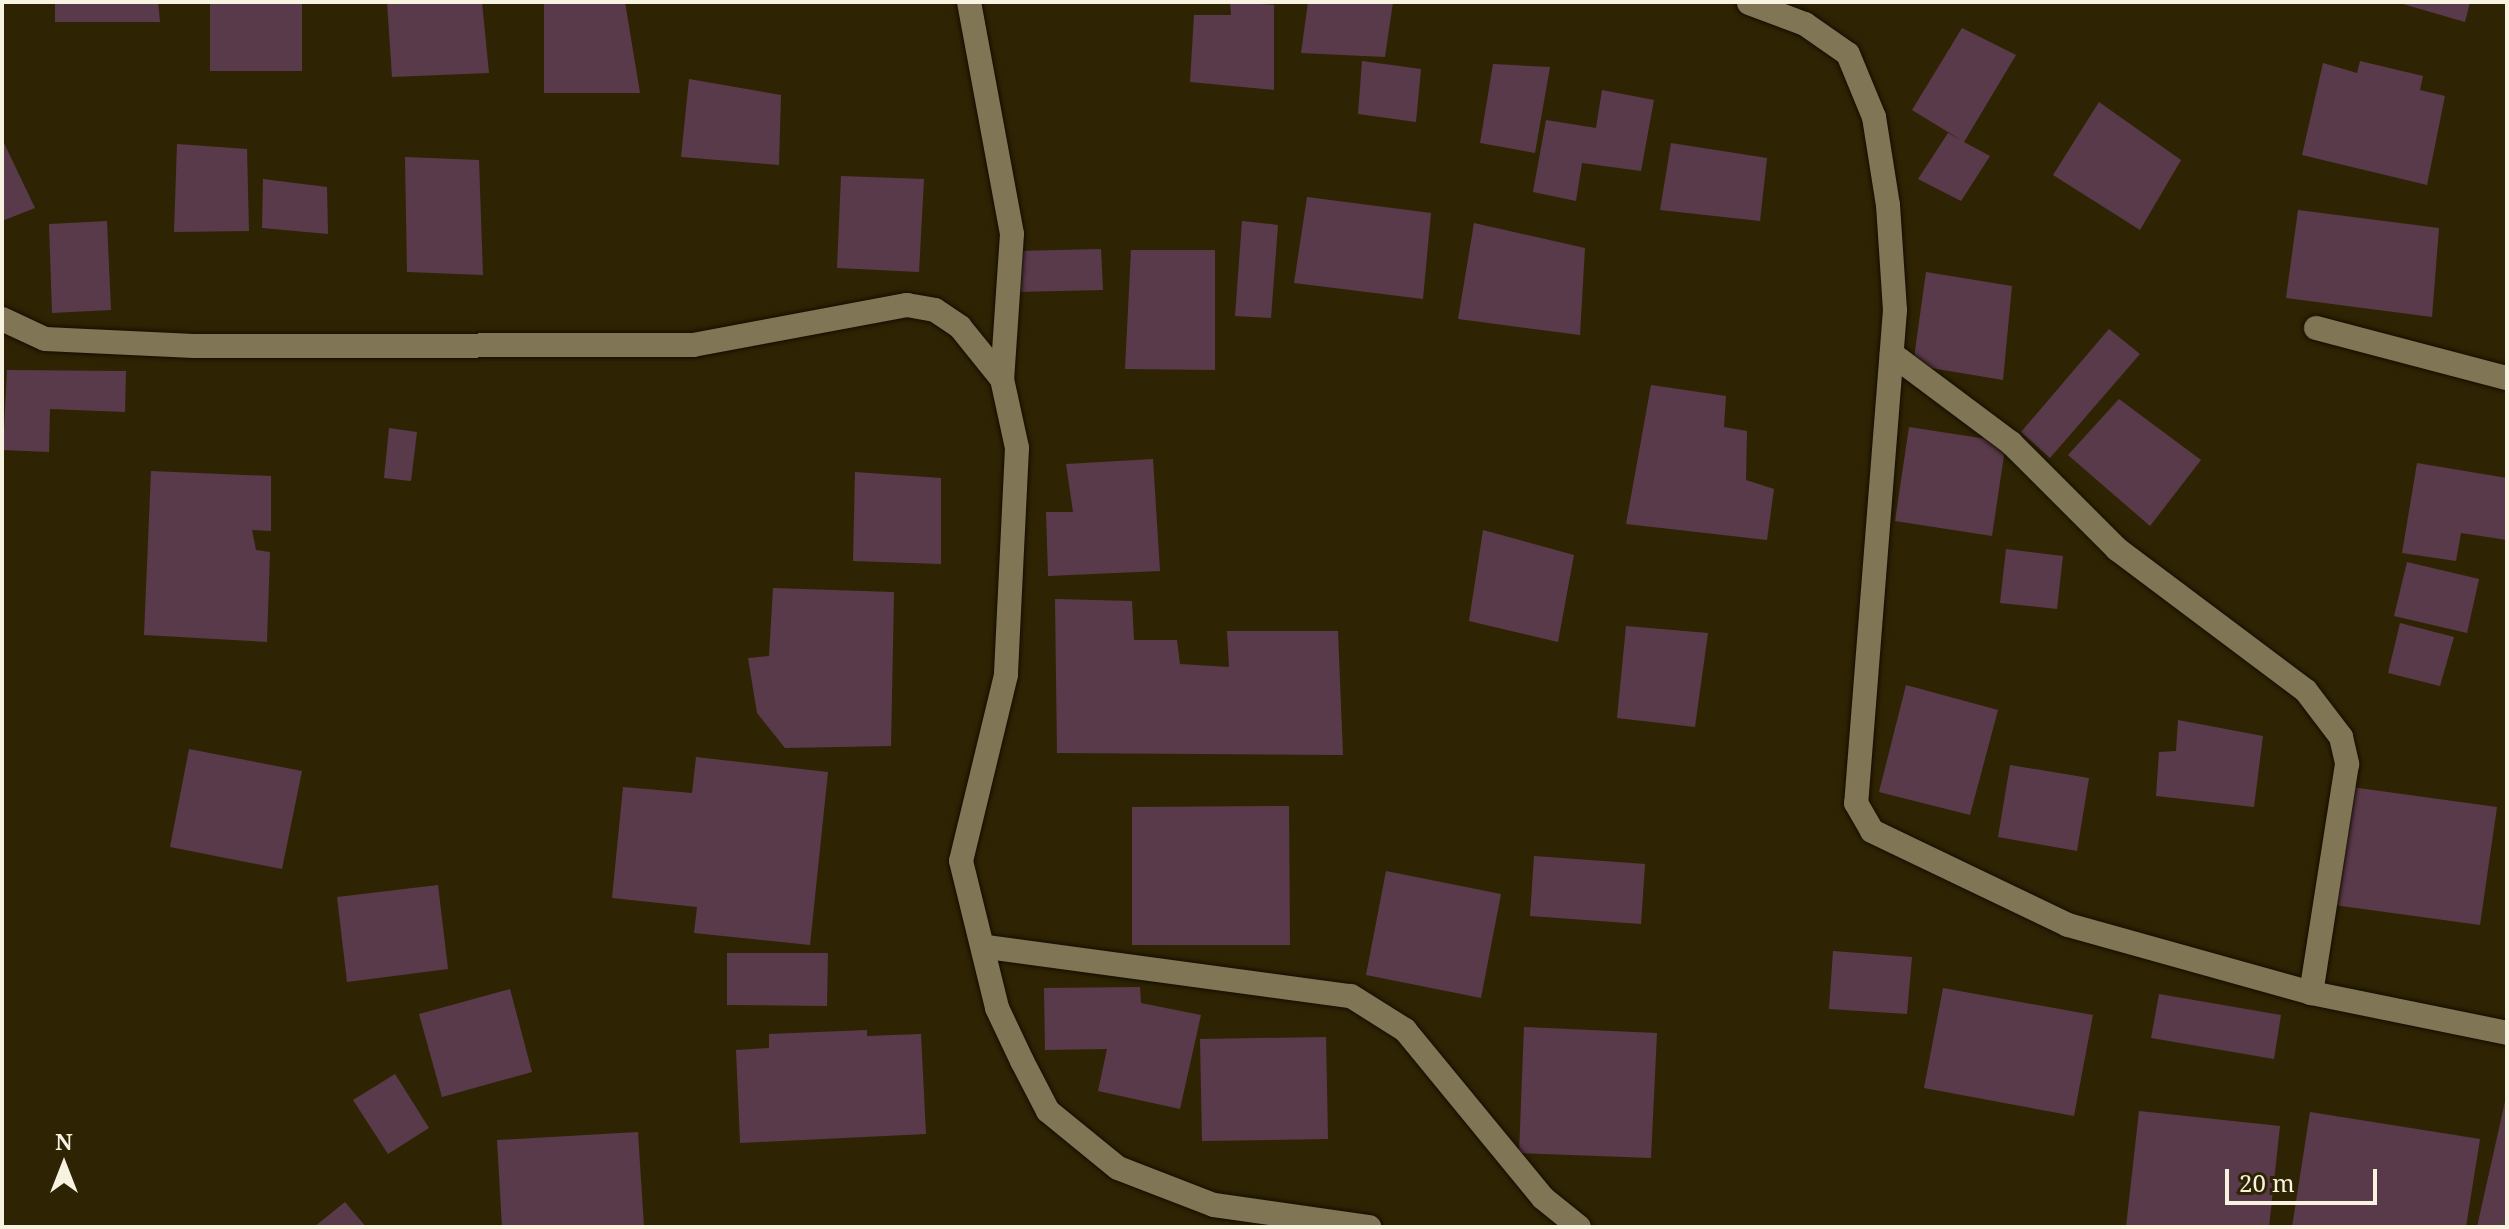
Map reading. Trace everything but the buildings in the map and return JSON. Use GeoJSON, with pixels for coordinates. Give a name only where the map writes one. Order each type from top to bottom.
{"type":"FeatureCollection","features":[{"type":"Feature","properties":{"kind":"street"},"geometry":{"type":"LineString","coordinates":[[969,2],[1012,234],[1002,379],[1017,448],[1015,571],[1006,675],[961,861],[987,947],[997,1008],[1048,1111],[1118,1168],[1214,1205],[1369,1227]]}},
{"type":"Feature","properties":{"kind":"street"},"geometry":{"type":"LineString","coordinates":[[1749,3],[1805,24],[1848,54],[1874,117],[1888,205],[1892,354],[1857,746],[1856,803],[1872,831],[2068,925],[2311,993],[2507,1033]]}},
{"type":"Feature","properties":{"kind":"street"},"geometry":{"type":"LineString","coordinates":[[2,319],[45,339],[194,346],[693,345],[907,305],[935,310],[960,327],[1002,379]]}},
{"type":"Feature","properties":{"kind":"street"},"geometry":{"type":"LineString","coordinates":[[2316,328],[2507,378]]}},
{"type":"Feature","properties":{"kind":"street"},"geometry":{"type":"LineString","coordinates":[[1892,354],[2011,443],[2117,549],[2306,691],[2341,737],[2347,764],[2311,993]]}},
{"type":"Feature","properties":{"kind":"street"},"geometry":{"type":"LineString","coordinates":[[987,947],[1351,996],[1405,1030],[1543,1198],[1579,1227]]}}]}
